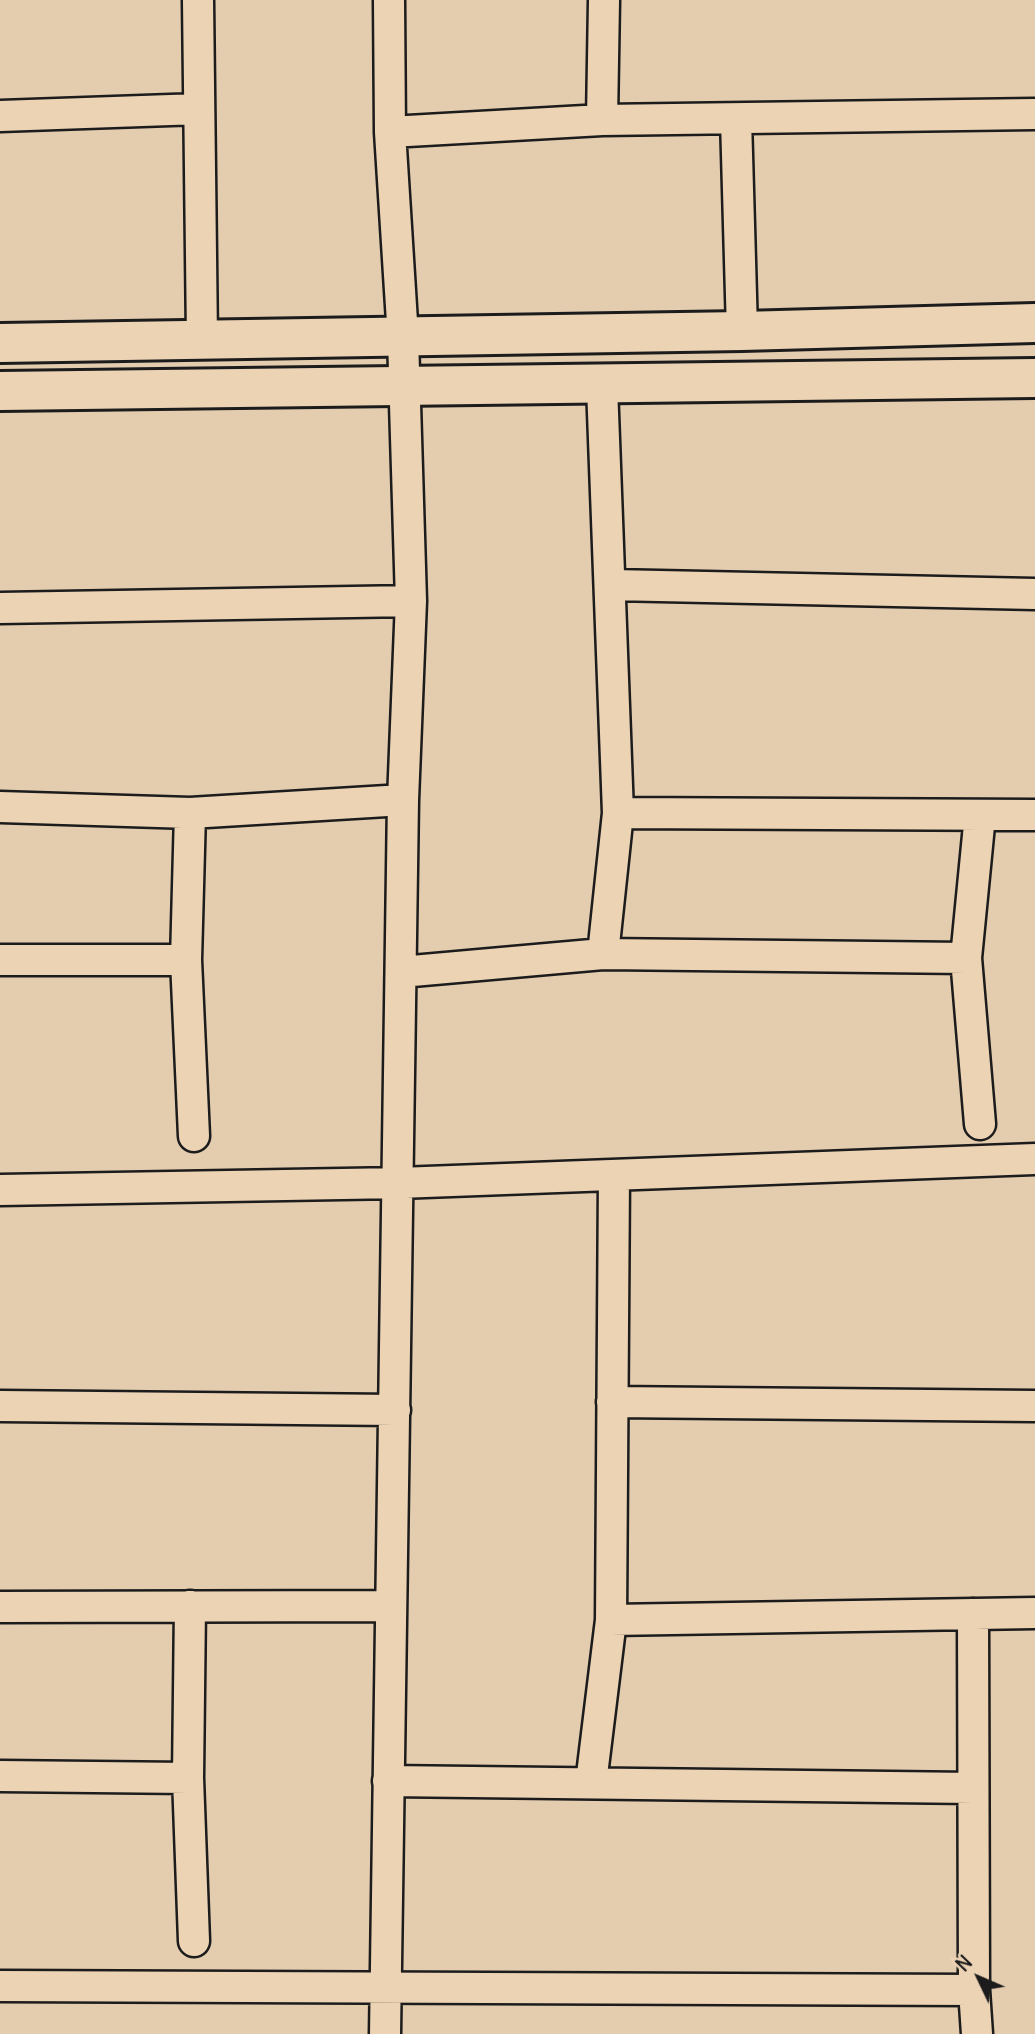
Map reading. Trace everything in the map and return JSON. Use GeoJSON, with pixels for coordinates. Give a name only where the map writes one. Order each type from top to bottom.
{"type":"FeatureCollection","features":[{"type":"Feature","properties":{"kind":"street"},"geometry":{"type":"LineString","coordinates":[[198,0],[202,340]]}},
{"type":"Feature","properties":{"kind":"street"},"geometry":{"type":"LineString","coordinates":[[385,2034],[403,800],[411,601],[403,338],[390,132],[389,0]]}},
{"type":"Feature","properties":{"kind":"street"},"geometry":{"type":"LineString","coordinates":[[602,120],[604,0]]}},
{"type":"Feature","properties":{"kind":"street"},"geometry":{"type":"LineString","coordinates":[[0,116],[199,109]]}},
{"type":"Feature","properties":{"kind":"street"},"geometry":{"type":"LineString","coordinates":[[390,132],[602,120],[1035,114]]}},
{"type":"Feature","properties":{"kind":"street"},"geometry":{"type":"LineString","coordinates":[[736,119],[743,331]]}},
{"type":"Feature","properties":{"kind":"street"},"geometry":{"type":"LineString","coordinates":[[0,343],[403,338],[1035,323]]}},
{"type":"Feature","properties":{"kind":"street"},"geometry":{"type":"LineString","coordinates":[[0,391],[403,384],[602,386],[1035,378]]}},
{"type":"Feature","properties":{"kind":"street"},"geometry":{"type":"LineString","coordinates":[[602,386],[618,813],[603,954]]}},
{"type":"Feature","properties":{"kind":"street"},"geometry":{"type":"LineString","coordinates":[[611,585],[1035,594]]}},
{"type":"Feature","properties":{"kind":"street"},"geometry":{"type":"LineString","coordinates":[[0,608],[411,601]]}},
{"type":"Feature","properties":{"kind":"street"},"geometry":{"type":"LineString","coordinates":[[0,807],[190,813],[403,800]]}},
{"type":"Feature","properties":{"kind":"street"},"geometry":{"type":"LineString","coordinates":[[190,813],[186,961],[194,1136]]}},
{"type":"Feature","properties":{"kind":"street"},"geometry":{"type":"LineString","coordinates":[[618,813],[1035,815]]}},
{"type":"Feature","properties":{"kind":"street"},"geometry":{"type":"LineString","coordinates":[[979,1124],[966,958],[980,815]]}},
{"type":"Feature","properties":{"kind":"street"},"geometry":{"type":"LineString","coordinates":[[401,972],[603,954],[966,958]]}},
{"type":"Feature","properties":{"kind":"street"},"geometry":{"type":"LineString","coordinates":[[0,960],[186,961]]}},
{"type":"Feature","properties":{"kind":"street"},"geometry":{"type":"LineString","coordinates":[[0,1190],[399,1183],[1035,1159]]}},
{"type":"Feature","properties":{"kind":"street"},"geometry":{"type":"LineString","coordinates":[[591,1783],[611,1620],[614,1175]]}},
{"type":"Feature","properties":{"kind":"street"},"geometry":{"type":"LineString","coordinates":[[612,1402],[1035,1406]]}},
{"type":"Feature","properties":{"kind":"street"},"geometry":{"type":"LineString","coordinates":[[0,1406],[395,1410]]}},
{"type":"Feature","properties":{"kind":"street"},"geometry":{"type":"LineString","coordinates":[[190,1606],[188,1777],[194,1941]]}},
{"type":"Feature","properties":{"kind":"street"},"geometry":{"type":"LineString","coordinates":[[0,1607],[391,1606]]}},
{"type":"Feature","properties":{"kind":"street"},"geometry":{"type":"LineString","coordinates":[[611,1620],[1035,1613]]}},
{"type":"Feature","properties":{"kind":"street"},"geometry":{"type":"LineString","coordinates":[[973,1614],[974,1990],[977,2034]]}},
{"type":"Feature","properties":{"kind":"street"},"geometry":{"type":"LineString","coordinates":[[0,1776],[188,1777]]}},
{"type":"Feature","properties":{"kind":"street"},"geometry":{"type":"LineString","coordinates":[[388,1781],[973,1788]]}},
{"type":"Feature","properties":{"kind":"street"},"geometry":{"type":"LineString","coordinates":[[0,1986],[974,1990]]}}]}
